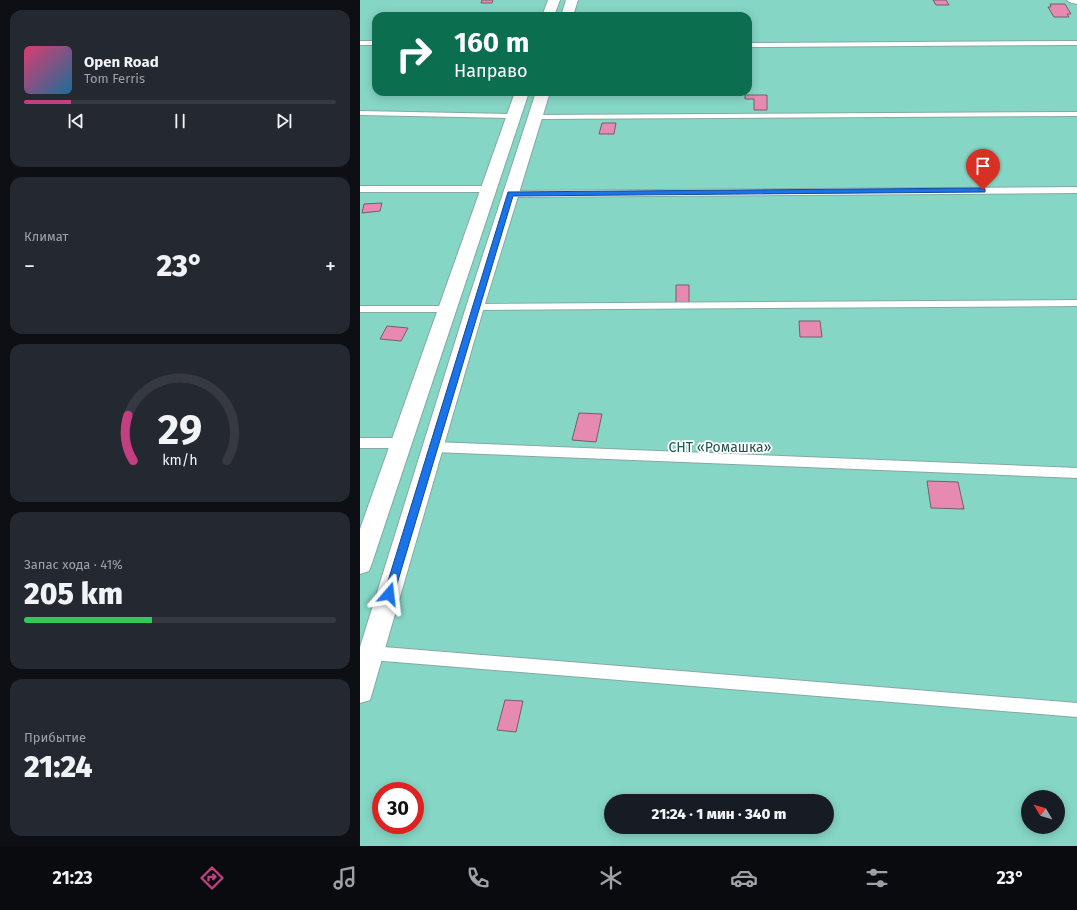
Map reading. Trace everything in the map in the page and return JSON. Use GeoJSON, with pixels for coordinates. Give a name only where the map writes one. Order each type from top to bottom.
{"type":"FeatureCollection","features":[{"type":"Feature","properties":{"kind":"street"},"geometry":{"type":"LineString","coordinates":[[550,12],[554,0]]}},
{"type":"Feature","properties":{"kind":"street"},"geometry":{"type":"LineString","coordinates":[[568,12],[572,0]]}},
{"type":"Feature","properties":{"kind":"street"},"geometry":{"type":"LineString","coordinates":[[1073,0],[1077,1]]}},
{"type":"Feature","properties":{"kind":"street"},"geometry":{"type":"LineString","coordinates":[[360,562],[521,96]]}},
{"type":"Feature","properties":{"kind":"street"},"geometry":{"type":"LineString","coordinates":[[360,690],[433,447],[542,96]]}},
{"type":"Feature","properties":{"kind":"lane"},"geometry":{"type":"LineString","coordinates":[[360,43],[372,43]]}},
{"type":"Feature","properties":{"kind":"lane"},"geometry":{"type":"LineString","coordinates":[[752,45],[1077,43]]}},
{"type":"Feature","properties":{"kind":"lane"},"geometry":{"type":"LineString","coordinates":[[360,113],[514,116]]}},
{"type":"Feature","properties":{"kind":"lane"},"geometry":{"type":"LineString","coordinates":[[535,117],[1077,114]]}},
{"type":"Feature","properties":{"kind":"lane"},"geometry":{"type":"LineString","coordinates":[[360,189],[489,189]]}},
{"type":"Feature","properties":{"kind":"lane"},"geometry":{"type":"LineString","coordinates":[[511,194],[1077,190]]}},
{"type":"Feature","properties":{"kind":"lane"},"geometry":{"type":"LineString","coordinates":[[476,307],[1077,303]]}},
{"type":"Feature","properties":{"kind":"lane"},"geometry":{"type":"LineString","coordinates":[[360,309],[447,309]]}},
{"type":"Feature","properties":{"kind":"lane"},"geometry":{"type":"LineString","coordinates":[[360,443],[401,443]]}},
{"type":"Feature","properties":{"kind":"lane"},"geometry":{"type":"LineString","coordinates":[[433,447],[1077,473]]}},
{"type":"Feature","properties":{"kind":"lane"},"geometry":{"type":"LineString","coordinates":[[371,653],[1077,710]]}},
{"type":"Feature","properties":{"kind":"green space","name":"СНТ «Ромашка»"},"geometry":{"type":"Polygon","coordinates":[[[360,0],[1077,0],[1077,846],[360,846],[360,0]]]}},
{"type":"Feature","properties":{"kind":"building"},"geometry":{"type":"Polygon","coordinates":[[[482,0],[493,0],[492,3],[481,3],[482,0]]]}},
{"type":"Feature","properties":{"kind":"building"},"geometry":{"type":"Polygon","coordinates":[[[933,0],[946,0],[949,5],[936,5],[933,0]]]}},
{"type":"Feature","properties":{"kind":"building"},"geometry":{"type":"Polygon","coordinates":[[[1050,4],[1065,4],[1071,14],[1067,14],[1069,17],[1054,17],[1048,7],[1051,7],[1050,4]]]}},
{"type":"Feature","properties":{"kind":"building"},"geometry":{"type":"Polygon","coordinates":[[[767,95],[767,110],[754,110],[754,99],[745,99],[745,96],[767,95]]]}},
{"type":"Feature","properties":{"kind":"building"},"geometry":{"type":"Polygon","coordinates":[[[602,123],[616,123],[614,134],[599,134],[602,123]]]}},
{"type":"Feature","properties":{"kind":"building"},"geometry":{"type":"Polygon","coordinates":[[[382,203],[380,211],[362,213],[364,204],[382,203]]]}},
{"type":"Feature","properties":{"kind":"building"},"geometry":{"type":"Polygon","coordinates":[[[676,285],[689,285],[689,303],[676,303],[676,285]]]}},
{"type":"Feature","properties":{"kind":"building"},"geometry":{"type":"Polygon","coordinates":[[[799,321],[820,321],[822,337],[800,337],[799,321]]]}},
{"type":"Feature","properties":{"kind":"building"},"geometry":{"type":"Polygon","coordinates":[[[387,326],[408,328],[401,341],[380,339],[387,326]]]}},
{"type":"Feature","properties":{"kind":"building"},"geometry":{"type":"Polygon","coordinates":[[[579,413],[602,414],[596,442],[572,440],[579,413]]]}},
{"type":"Feature","properties":{"kind":"building"},"geometry":{"type":"Polygon","coordinates":[[[927,481],[958,482],[964,509],[931,508],[927,481]]]}},
{"type":"Feature","properties":{"kind":"building"},"geometry":{"type":"Polygon","coordinates":[[[505,700],[523,701],[516,732],[497,730],[505,700]]]}},
{"type":"Feature","properties":{"kind":"route"},"geometry":{"type":"LineString","coordinates":[[389,594],[511,194],[983,190]]}}]}
